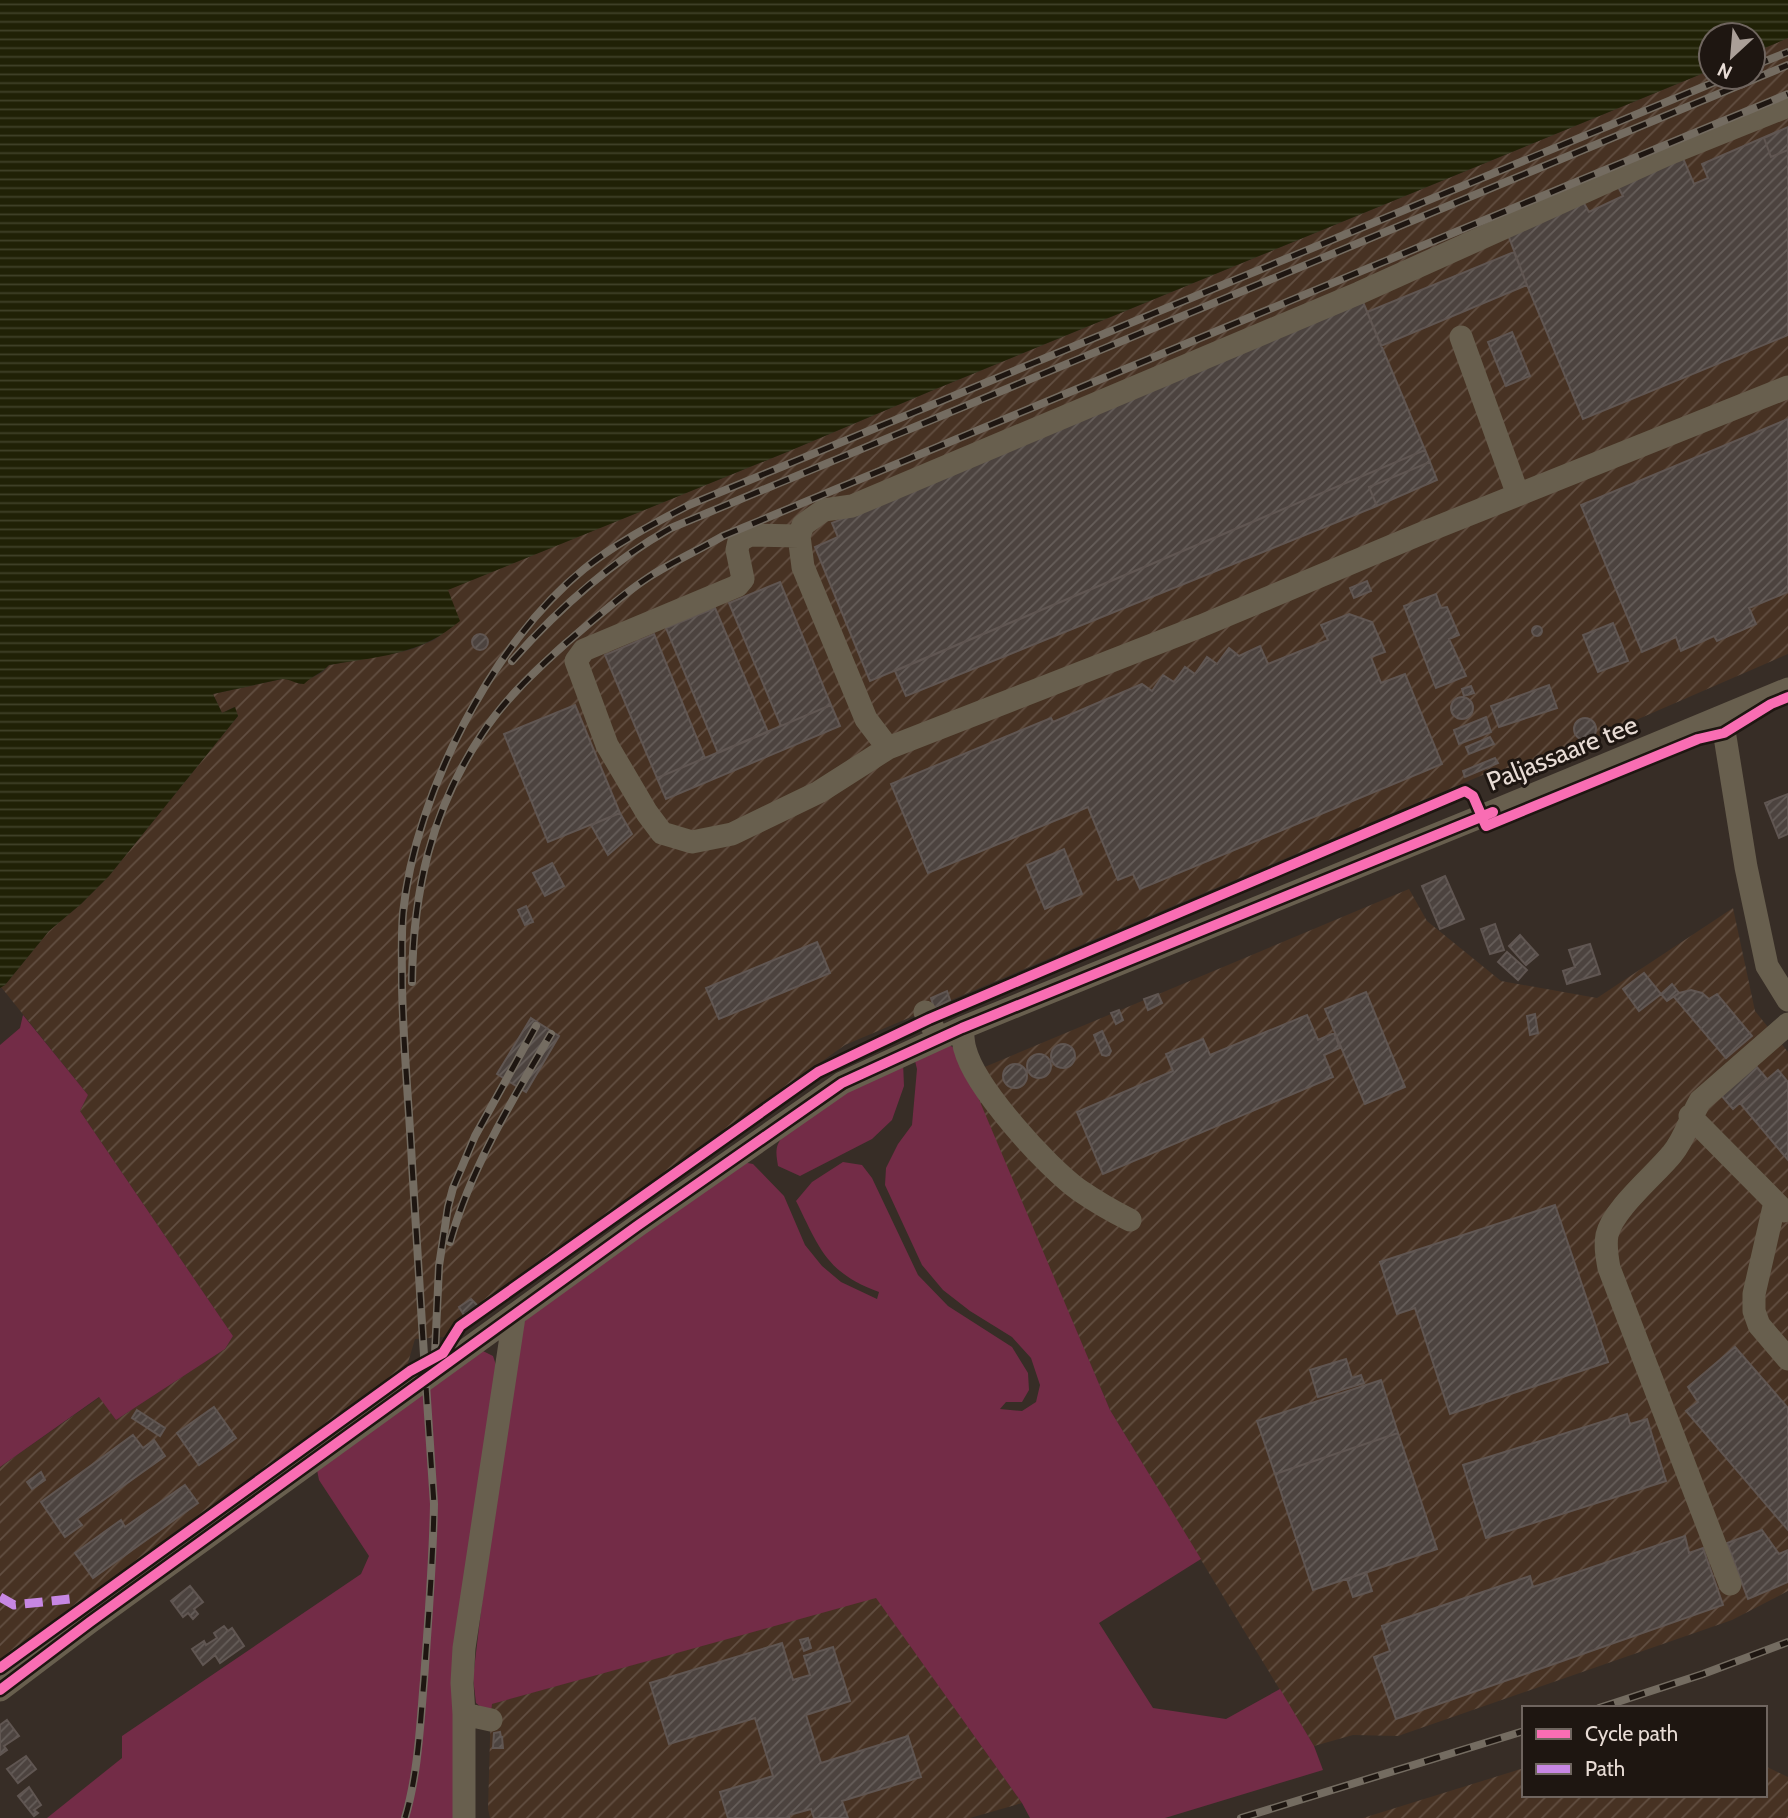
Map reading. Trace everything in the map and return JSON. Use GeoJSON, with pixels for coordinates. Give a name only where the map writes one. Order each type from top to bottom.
{"type":"FeatureCollection","features":[{"type":"Feature","properties":{"kind":"street"},"geometry":{"type":"LineString","coordinates":[[888,748],[866,719],[803,567],[799,536],[803,525],[824,510],[852,506],[1359,293],[1668,154],[1788,106]]}},
{"type":"Feature","properties":{"kind":"street"},"geometry":{"type":"LineString","coordinates":[[1461,337],[1518,495]]}},
{"type":"Feature","properties":{"kind":"street"},"geometry":{"type":"LineString","coordinates":[[799,536],[750,535],[739,541],[737,550],[743,579],[737,586],[584,650],[576,661],[607,744],[647,813],[662,833],[692,842],[732,834],[819,792],[888,748],[1201,626],[1788,387]]}},
{"type":"Feature","properties":{"kind":"street","name":"Paljassaare tee"},"geometry":{"type":"LineString","coordinates":[[0,1689],[637,1226],[842,1083],[962,1028],[1788,689]]}},
{"type":"Feature","properties":{"kind":"street"},"geometry":{"type":"LineString","coordinates":[[1722,718],[1746,867],[1767,966],[1788,1000]]}},
{"type":"Feature","properties":{"kind":"street"},"geometry":{"type":"LineString","coordinates":[[925,1012],[938,1038]]}},
{"type":"Feature","properties":{"kind":"street"},"geometry":{"type":"LineString","coordinates":[[1730,1584],[1609,1268],[1607,1234],[1615,1217],[1673,1153],[1700,1101],[1788,1024]]}},
{"type":"Feature","properties":{"kind":"street"},"geometry":{"type":"LineString","coordinates":[[962,1028],[965,1051],[981,1084],[1010,1121],[1076,1188],[1130,1220]]}},
{"type":"Feature","properties":{"kind":"street"},"geometry":{"type":"LineString","coordinates":[[1690,1116],[1782,1209],[1754,1294],[1754,1311],[1759,1325],[1788,1359]]}},
{"type":"Feature","properties":{"kind":"street"},"geometry":{"type":"LineString","coordinates":[[464,1818],[464,1648],[514,1317]]}},
{"type":"Feature","properties":{"kind":"street"},"geometry":{"type":"LineString","coordinates":[[464,1714],[491,1720]]}},
{"type":"Feature","properties":{"kind":"shaded area"},"geometry":{"type":"Polygon","coordinates":[[[0,0],[1788,0],[1788,38],[1767,47],[1767,21],[1697,21],[1697,76],[448,590],[460,621],[420,645],[382,656],[329,665],[304,684],[282,679],[213,694],[222,713],[235,707],[238,716],[109,876],[49,931],[0,988],[0,0]]]}},
{"type":"Feature","properties":{"kind":"shaded area"},"geometry":{"type":"Polygon","coordinates":[[[1788,38],[1788,654],[1590,740],[1524,765],[1485,774],[845,1045],[458,1318],[444,1337],[415,1339],[407,1366],[0,1659],[0,1467],[100,1397],[116,1420],[225,1349],[233,1336],[80,1111],[88,1095],[1,987],[49,931],[109,876],[238,716],[234,707],[222,713],[213,694],[282,679],[300,684],[323,672],[329,665],[413,649],[434,640],[459,621],[447,590],[1697,76],[1697,91],[1767,91],[1767,47],[1788,38]]]}},
{"type":"Feature","properties":{"kind":"shaded area"},"geometry":{"type":"Polygon","coordinates":[[[1409,889],[1427,921],[1501,981],[1597,998],[1733,908],[1755,1011],[1788,1052],[1788,1591],[1732,1620],[1398,1736],[1353,1735],[1314,1746],[1110,1410],[966,1073],[1409,889]]]}},
{"type":"Feature","properties":{"kind":"shaded area"},"geometry":{"type":"Polygon","coordinates":[[[23,1015],[88,1095],[80,1111],[233,1336],[225,1349],[116,1420],[99,1397],[0,1467],[0,1045],[20,1028],[23,1015]]]}},
{"type":"Feature","properties":{"kind":"shaded area"},"geometry":{"type":"Polygon","coordinates":[[[942,1045],[951,1046],[959,1052],[1110,1410],[1201,1559],[1099,1623],[1153,1708],[1226,1719],[1280,1689],[1314,1746],[1323,1770],[1165,1818],[1030,1818],[876,1598],[492,1704],[491,1712],[476,1703],[473,1678],[513,1342],[528,1316],[742,1162],[753,1164],[784,1196],[805,1245],[822,1266],[841,1282],[877,1299],[879,1292],[847,1276],[826,1257],[796,1201],[812,1182],[843,1162],[862,1165],[872,1178],[918,1275],[948,1306],[1012,1347],[1028,1373],[1029,1390],[1022,1402],[1006,1402],[1000,1409],[1022,1411],[1036,1402],[1040,1385],[1031,1358],[1012,1337],[970,1311],[943,1290],[922,1265],[885,1185],[886,1168],[898,1144],[912,1125],[917,1069],[914,1057],[942,1045]]]}},
{"type":"Feature","properties":{"kind":"shaded area"},"geometry":{"type":"Polygon","coordinates":[[[903,1062],[904,1086],[892,1120],[872,1139],[800,1176],[778,1166],[778,1144],[800,1120],[834,1097],[903,1062]]]}},
{"type":"Feature","properties":{"kind":"shaded area"},"geometry":{"type":"Polygon","coordinates":[[[481,1350],[493,1356],[497,1368],[458,1818],[47,1818],[122,1758],[122,1736],[361,1574],[369,1556],[319,1480],[317,1470],[481,1350]]]}},
{"type":"Feature","properties":{"kind":"shaded area"},"geometry":{"type":"Polygon","coordinates":[[[876,1597],[1022,1803],[970,1818],[490,1818],[491,1704],[876,1597]]]}},
{"type":"Feature","properties":{"kind":"shaded area"},"geometry":{"type":"Polygon","coordinates":[[[1767,1767],[1788,1777],[1788,1818],[1363,1818],[1522,1769],[1522,1797],[1767,1797],[1767,1767]]]}},
{"type":"Feature","properties":{"kind":"building"},"geometry":{"type":"Polygon","coordinates":[[[1788,127],[1788,335],[1583,419],[1507,232],[1582,200],[1589,212],[1623,196],[1616,183],[1682,156],[1694,184],[1708,178],[1702,164],[1788,127]]]}},
{"type":"Feature","properties":{"kind":"building"},"geometry":{"type":"Polygon","coordinates":[[[1788,127],[1788,150],[1771,157],[1764,138],[1788,127]]]}},
{"type":"Feature","properties":{"kind":"building"},"geometry":{"type":"Polygon","coordinates":[[[1514,252],[1527,285],[1381,346],[1367,312],[1514,252]]]}},
{"type":"Feature","properties":{"kind":"building"},"geometry":{"type":"Polygon","coordinates":[[[1363,302],[1425,450],[870,681],[815,547],[838,537],[832,523],[1363,302]]]}},
{"type":"Feature","properties":{"kind":"building"},"geometry":{"type":"Polygon","coordinates":[[[1512,332],[1530,376],[1506,386],[1488,342],[1512,332]]]}},
{"type":"Feature","properties":{"kind":"building"},"geometry":{"type":"Polygon","coordinates":[[[1788,419],[1788,592],[1749,608],[1756,624],[1717,641],[1714,636],[1681,651],[1676,637],[1642,652],[1581,505],[1788,419]]]}},
{"type":"Feature","properties":{"kind":"building"},"geometry":{"type":"Polygon","coordinates":[[[1425,450],[1430,462],[1369,487],[1377,506],[906,696],[895,671],[1425,450]]]}},
{"type":"Feature","properties":{"kind":"building"},"geometry":{"type":"Polygon","coordinates":[[[1430,462],[1437,480],[1377,506],[1369,487],[1430,462]]]}},
{"type":"Feature","properties":{"kind":"building"},"geometry":{"type":"Polygon","coordinates":[[[1367,581],[1371,591],[1354,598],[1350,588],[1367,581]]]}},
{"type":"Feature","properties":{"kind":"building"},"geometry":{"type":"Polygon","coordinates":[[[780,582],[831,705],[781,726],[729,603],[780,582]]]}},
{"type":"Feature","properties":{"kind":"building"},"geometry":{"type":"Polygon","coordinates":[[[1436,594],[1441,608],[1447,607],[1459,635],[1449,639],[1466,676],[1436,688],[1404,606],[1436,594]]]}},
{"type":"Feature","properties":{"kind":"building"},"geometry":{"type":"Polygon","coordinates":[[[715,608],[768,732],[718,753],[666,628],[715,608]]]}},
{"type":"Feature","properties":{"kind":"building"},"geometry":{"type":"Polygon","coordinates":[[[1349,614],[1372,622],[1385,652],[1371,657],[1381,683],[1405,674],[1442,764],[1140,889],[1133,874],[1118,880],[1088,807],[928,873],[891,784],[1051,718],[1053,722],[1142,684],[1152,691],[1163,675],[1174,682],[1185,667],[1195,674],[1207,657],[1217,664],[1229,648],[1239,656],[1260,646],[1268,664],[1328,640],[1321,625],[1349,614]]]}},
{"type":"Feature","properties":{"kind":"building"},"geometry":{"type":"Polygon","coordinates":[[[1613,623],[1628,661],[1598,672],[1583,635],[1613,623]]]}},
{"type":"Feature","properties":{"kind":"building"},"geometry":{"type":"Polygon","coordinates":[[[1537,626],[1541,627],[1541,635],[1537,636],[1533,635],[1532,631],[1533,627],[1537,626]]]}},
{"type":"Feature","properties":{"kind":"building"},"geometry":{"type":"Polygon","coordinates":[[[480,634],[488,642],[480,650],[472,642],[480,634]]]}},
{"type":"Feature","properties":{"kind":"building"},"geometry":{"type":"Polygon","coordinates":[[[654,634],[705,758],[657,778],[605,655],[654,634]]]}},
{"type":"Feature","properties":{"kind":"building"},"geometry":{"type":"Polygon","coordinates":[[[1549,685],[1557,708],[1499,727],[1491,706],[1549,685]]]}},
{"type":"Feature","properties":{"kind":"building"},"geometry":{"type":"Polygon","coordinates":[[[1471,686],[1474,693],[1464,696],[1462,689],[1471,686]]]}},
{"type":"Feature","properties":{"kind":"building"},"geometry":{"type":"Polygon","coordinates":[[[1458,697],[1466,697],[1473,704],[1473,712],[1466,719],[1458,719],[1451,712],[1451,704],[1458,697]]]}},
{"type":"Feature","properties":{"kind":"building"},"geometry":{"type":"Polygon","coordinates":[[[575,705],[620,813],[548,842],[504,734],[575,705]]]}},
{"type":"Feature","properties":{"kind":"building"},"geometry":{"type":"Polygon","coordinates":[[[831,705],[840,726],[666,799],[657,778],[831,705]]]}},
{"type":"Feature","properties":{"kind":"building"},"geometry":{"type":"Polygon","coordinates":[[[1486,717],[1491,732],[1459,744],[1454,730],[1486,717]]]}},
{"type":"Feature","properties":{"kind":"building"},"geometry":{"type":"Polygon","coordinates":[[[1585,718],[1593,721],[1596,729],[1593,737],[1585,740],[1577,737],[1574,729],[1577,721],[1585,718]]]}},
{"type":"Feature","properties":{"kind":"building"},"geometry":{"type":"Polygon","coordinates":[[[1490,737],[1494,744],[1469,754],[1466,747],[1490,737]]]}},
{"type":"Feature","properties":{"kind":"building"},"geometry":{"type":"Polygon","coordinates":[[[1495,758],[1498,763],[1465,777],[1463,771],[1495,758]]]}},
{"type":"Feature","properties":{"kind":"building"},"geometry":{"type":"Polygon","coordinates":[[[1788,794],[1788,834],[1779,838],[1765,803],[1788,794]]]}},
{"type":"Feature","properties":{"kind":"building"},"geometry":{"type":"Polygon","coordinates":[[[620,813],[632,834],[608,855],[591,825],[620,813]]]}},
{"type":"Feature","properties":{"kind":"building"},"geometry":{"type":"Polygon","coordinates":[[[1064,849],[1082,894],[1045,909],[1027,865],[1064,849]]]}},
{"type":"Feature","properties":{"kind":"building"},"geometry":{"type":"Polygon","coordinates":[[[552,863],[564,886],[545,896],[533,873],[552,863]]]}},
{"type":"Feature","properties":{"kind":"building"},"geometry":{"type":"Polygon","coordinates":[[[1445,876],[1464,919],[1440,929],[1422,886],[1445,876]]]}},
{"type":"Feature","properties":{"kind":"building"},"geometry":{"type":"Polygon","coordinates":[[[526,906],[533,922],[525,925],[518,910],[526,906]]]}},
{"type":"Feature","properties":{"kind":"building"},"geometry":{"type":"Polygon","coordinates":[[[1495,924],[1504,950],[1490,954],[1481,929],[1495,924]]]}},
{"type":"Feature","properties":{"kind":"building"},"geometry":{"type":"Polygon","coordinates":[[[1520,935],[1538,955],[1526,965],[1509,946],[1520,935]]]}},
{"type":"Feature","properties":{"kind":"building"},"geometry":{"type":"Polygon","coordinates":[[[817,942],[830,973],[719,1019],[706,988],[817,942]]]}},
{"type":"Feature","properties":{"kind":"building"},"geometry":{"type":"Polygon","coordinates":[[[1590,944],[1600,974],[1567,984],[1563,971],[1575,967],[1569,950],[1590,944]]]}},
{"type":"Feature","properties":{"kind":"building"},"geometry":{"type":"Polygon","coordinates":[[[1507,952],[1527,970],[1518,980],[1498,962],[1507,952]]]}},
{"type":"Feature","properties":{"kind":"building"},"geometry":{"type":"Polygon","coordinates":[[[1644,973],[1661,994],[1639,1011],[1623,989],[1644,973]]]}},
{"type":"Feature","properties":{"kind":"building"},"geometry":{"type":"Polygon","coordinates":[[[1672,984],[1679,993],[1667,1001],[1661,994],[1672,984]]]}},
{"type":"Feature","properties":{"kind":"building"},"geometry":{"type":"Polygon","coordinates":[[[1691,990],[1702,993],[1709,999],[1717,994],[1752,1036],[1726,1058],[1674,997],[1691,990]]]}},
{"type":"Feature","properties":{"kind":"building"},"geometry":{"type":"Polygon","coordinates":[[[947,991],[950,1000],[934,1008],[931,998],[947,991]]]}},
{"type":"Feature","properties":{"kind":"building"},"geometry":{"type":"Polygon","coordinates":[[[1366,992],[1405,1087],[1365,1104],[1325,1009],[1366,992]]]}},
{"type":"Feature","properties":{"kind":"building"},"geometry":{"type":"Polygon","coordinates":[[[1158,994],[1162,1003],[1148,1010],[1144,999],[1158,994]]]}},
{"type":"Feature","properties":{"kind":"building"},"geometry":{"type":"Polygon","coordinates":[[[1119,1010],[1123,1020],[1116,1024],[1111,1013],[1119,1010]]]}},
{"type":"Feature","properties":{"kind":"building"},"geometry":{"type":"Polygon","coordinates":[[[1535,1014],[1538,1033],[1530,1035],[1527,1016],[1535,1014]]]}},
{"type":"Feature","properties":{"kind":"building"},"geometry":{"type":"Polygon","coordinates":[[[1307,1015],[1318,1040],[1334,1033],[1340,1048],[1324,1055],[1333,1077],[1103,1174],[1077,1112],[1173,1071],[1166,1054],[1203,1039],[1210,1055],[1307,1015]]]}},
{"type":"Feature","properties":{"kind":"building"},"geometry":{"type":"Polygon","coordinates":[[[531,1018],[559,1036],[526,1092],[497,1074],[531,1018]]]}},
{"type":"Feature","properties":{"kind":"building"},"geometry":{"type":"Polygon","coordinates":[[[1102,1031],[1111,1051],[1106,1056],[1102,1055],[1094,1035],[1102,1031]]]}},
{"type":"Feature","properties":{"kind":"building"},"geometry":{"type":"Polygon","coordinates":[[[1063,1044],[1072,1047],[1075,1056],[1072,1065],[1063,1068],[1054,1065],[1051,1056],[1054,1047],[1063,1044]]]}},
{"type":"Feature","properties":{"kind":"building"},"geometry":{"type":"Polygon","coordinates":[[[1039,1054],[1048,1057],[1051,1066],[1048,1075],[1039,1078],[1030,1075],[1027,1066],[1030,1057],[1039,1054]]]}},
{"type":"Feature","properties":{"kind":"building"},"geometry":{"type":"Polygon","coordinates":[[[1015,1064],[1024,1067],[1027,1076],[1024,1085],[1015,1088],[1006,1085],[1003,1076],[1006,1067],[1015,1064]]]}},
{"type":"Feature","properties":{"kind":"building"},"geometry":{"type":"Polygon","coordinates":[[[1755,1065],[1767,1079],[1733,1109],[1721,1095],[1755,1065]]]}},
{"type":"Feature","properties":{"kind":"building"},"geometry":{"type":"Polygon","coordinates":[[[1778,1070],[1788,1082],[1788,1160],[1740,1103],[1778,1070]]]}},
{"type":"Feature","properties":{"kind":"building"},"geometry":{"type":"Polygon","coordinates":[[[1555,1205],[1608,1362],[1450,1414],[1415,1308],[1397,1314],[1380,1262],[1555,1205]]]}},
{"type":"Feature","properties":{"kind":"building"},"geometry":{"type":"Polygon","coordinates":[[[471,1299],[478,1306],[464,1315],[459,1307],[471,1299]]]}},
{"type":"Feature","properties":{"kind":"building"},"geometry":{"type":"Polygon","coordinates":[[[1735,1347],[1788,1408],[1788,1530],[1686,1411],[1698,1402],[1688,1387],[1735,1347]]]}},
{"type":"Feature","properties":{"kind":"building"},"geometry":{"type":"Polygon","coordinates":[[[1346,1359],[1352,1378],[1361,1375],[1364,1383],[1318,1397],[1310,1370],[1346,1359]]]}},
{"type":"Feature","properties":{"kind":"building"},"geometry":{"type":"Polygon","coordinates":[[[1381,1380],[1398,1433],[1275,1474],[1257,1421],[1381,1380]]]}},
{"type":"Feature","properties":{"kind":"building"},"geometry":{"type":"Polygon","coordinates":[[[214,1407],[236,1438],[199,1465],[177,1433],[214,1407]]]}},
{"type":"Feature","properties":{"kind":"building"},"geometry":{"type":"Polygon","coordinates":[[[137,1410],[165,1428],[160,1436],[132,1418],[137,1410]]]}},
{"type":"Feature","properties":{"kind":"building"},"geometry":{"type":"Polygon","coordinates":[[[1627,1414],[1630,1424],[1647,1419],[1666,1481],[1486,1538],[1463,1465],[1627,1414]]]}},
{"type":"Feature","properties":{"kind":"building"},"geometry":{"type":"Polygon","coordinates":[[[1398,1433],[1437,1549],[1313,1590],[1275,1474],[1398,1433]]]}},
{"type":"Feature","properties":{"kind":"building"},"geometry":{"type":"Polygon","coordinates":[[[133,1435],[143,1448],[154,1440],[165,1456],[77,1519],[82,1525],[65,1537],[41,1502],[133,1435]]]}},
{"type":"Feature","properties":{"kind":"building"},"geometry":{"type":"Polygon","coordinates":[[[41,1472],[45,1480],[32,1489],[27,1482],[41,1472]]]}},
{"type":"Feature","properties":{"kind":"building"},"geometry":{"type":"Polygon","coordinates":[[[185,1485],[198,1503],[93,1578],[75,1553],[121,1520],[125,1527],[185,1485]]]}},
{"type":"Feature","properties":{"kind":"building"},"geometry":{"type":"Polygon","coordinates":[[[1762,1530],[1779,1554],[1788,1550],[1788,1582],[1748,1599],[1727,1543],[1762,1530]]]}},
{"type":"Feature","properties":{"kind":"building"},"geometry":{"type":"Polygon","coordinates":[[[1685,1536],[1689,1553],[1703,1548],[1723,1605],[1396,1719],[1374,1657],[1390,1651],[1382,1626],[1530,1576],[1533,1587],[1685,1536]]]}},
{"type":"Feature","properties":{"kind":"building"},"geometry":{"type":"Polygon","coordinates":[[[1366,1572],[1372,1591],[1353,1597],[1347,1579],[1366,1572]]]}},
{"type":"Feature","properties":{"kind":"building"},"geometry":{"type":"Polygon","coordinates":[[[190,1586],[203,1602],[194,1609],[198,1614],[193,1619],[188,1613],[183,1617],[171,1601],[190,1586]]]}},
{"type":"Feature","properties":{"kind":"building"},"geometry":{"type":"Polygon","coordinates":[[[224,1626],[228,1631],[232,1628],[244,1646],[220,1663],[215,1655],[203,1665],[192,1649],[204,1641],[206,1645],[217,1638],[214,1633],[224,1626]]]}},
{"type":"Feature","properties":{"kind":"building"},"geometry":{"type":"Polygon","coordinates":[[[808,1638],[811,1648],[804,1651],[800,1640],[808,1638]]]}},
{"type":"Feature","properties":{"kind":"building"},"geometry":{"type":"Polygon","coordinates":[[[782,1643],[793,1680],[810,1675],[804,1656],[833,1647],[850,1701],[806,1715],[821,1763],[908,1736],[921,1777],[842,1801],[848,1818],[814,1818],[811,1809],[789,1815],[789,1818],[728,1818],[720,1792],[773,1776],[755,1718],[669,1744],[650,1683],[782,1643]]]}},
{"type":"Feature","properties":{"kind":"building"},"geometry":{"type":"Polygon","coordinates":[[[7,1720],[19,1736],[4,1746],[7,1750],[0,1755],[0,1725],[7,1720]]]}},
{"type":"Feature","properties":{"kind":"building"},"geometry":{"type":"Polygon","coordinates":[[[500,1732],[503,1748],[493,1748],[494,1733],[500,1732]]]}},
{"type":"Feature","properties":{"kind":"building"},"geometry":{"type":"Polygon","coordinates":[[[26,1756],[36,1769],[18,1783],[7,1769],[26,1756]]]}},
{"type":"Feature","properties":{"kind":"building"},"geometry":{"type":"Polygon","coordinates":[[[29,1787],[41,1805],[34,1810],[38,1813],[34,1816],[18,1796],[29,1787]]]}},
{"type":"Feature","properties":{"kind":"railway"},"geometry":{"type":"LineString","coordinates":[[1767,60],[1788,52]]}},
{"type":"Feature","properties":{"kind":"railway"},"geometry":{"type":"LineString","coordinates":[[512,661],[548,623],[606,571],[671,528],[1788,65]]}},
{"type":"Feature","properties":{"kind":"railway"},"geometry":{"type":"LineString","coordinates":[[405,1818],[420,1732],[434,1504],[404,1030],[403,913],[410,867],[423,820],[441,772],[489,679],[519,637],[550,600],[584,569],[622,542],[689,505],[1697,89]]}},
{"type":"Feature","properties":{"kind":"railway"},"geometry":{"type":"LineString","coordinates":[[412,982],[416,916],[428,853],[438,822],[464,763],[491,721],[531,675],[595,618],[649,577],[723,536],[1788,94]]}},
{"type":"Feature","properties":{"kind":"railway"},"geometry":{"type":"LineString","coordinates":[[434,1376],[439,1266],[453,1188],[475,1136],[536,1026]]}},
{"type":"Feature","properties":{"kind":"railway"},"geometry":{"type":"LineString","coordinates":[[450,1242],[481,1161],[507,1109],[551,1034]]}},
{"type":"Feature","properties":{"kind":"railway"},"geometry":{"type":"LineString","coordinates":[[1605,1706],[1703,1674],[1788,1642]]}},
{"type":"Feature","properties":{"kind":"railway"},"geometry":{"type":"LineString","coordinates":[[1241,1818],[1522,1732]]}},
{"type":"Feature","properties":{"kind":"marked path"},"geometry":{"type":"LineString","coordinates":[[0,1597],[14,1605],[70,1599]]}},
{"type":"Feature","properties":{"kind":"cycle path"},"geometry":{"type":"LineString","coordinates":[[0,1668],[410,1371],[443,1353],[460,1326],[818,1072],[929,1019],[1465,791],[1473,796],[1486,826],[1698,739],[1724,733],[1771,704],[1788,697]]}},
{"type":"Feature","properties":{"kind":"cycle path"},"geometry":{"type":"LineString","coordinates":[[0,1690],[637,1226],[842,1083],[962,1028],[1493,812]]}}]}
